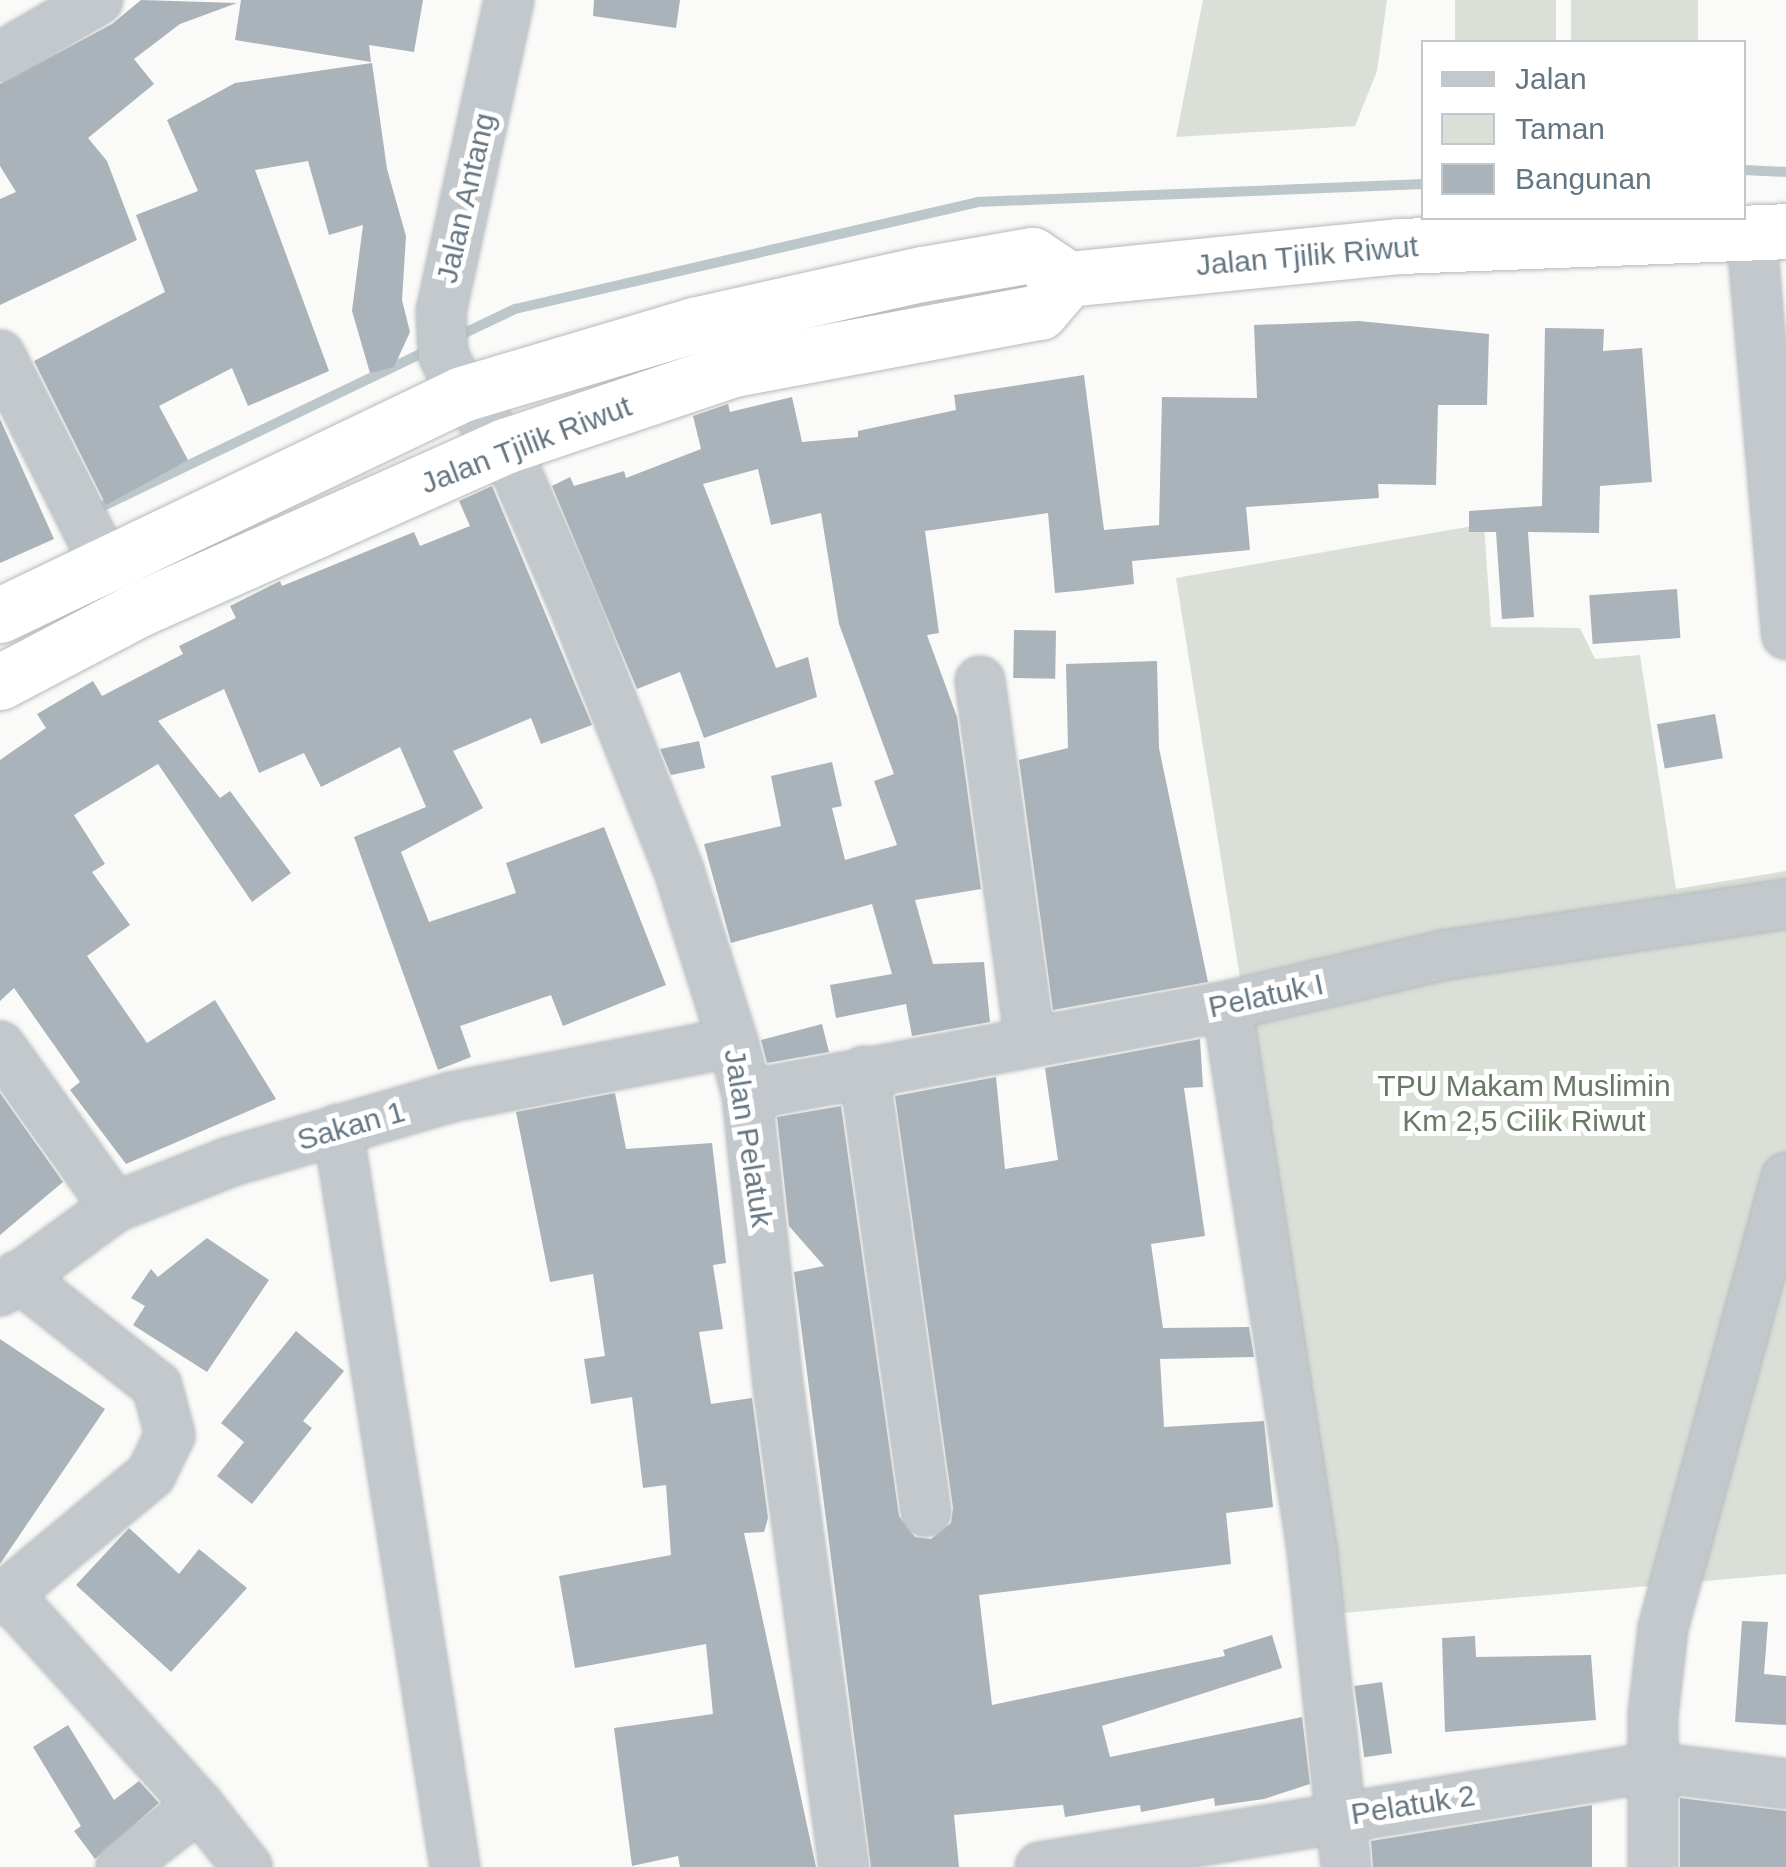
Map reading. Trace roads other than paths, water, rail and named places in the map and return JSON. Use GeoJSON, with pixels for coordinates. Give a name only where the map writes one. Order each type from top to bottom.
{"type":"FeatureCollection","features":[{"type":"Feature","properties":{"kind":"highway","name":"Jalan Tjilik Riwut"},"geometry":{"type":"LineString","coordinates":[[0,614],[103,560],[462,394],[693,324],[922,274],[1032,255],[1068,280],[1400,246],[1769,230]]}},
{"type":"Feature","properties":{"kind":"highway","name":"Jalan Tjilik Riwut"},"geometry":{"type":"LineString","coordinates":[[0,682],[139,609],[505,446],[734,369],[1040,312],[1068,280]]}},
{"type":"Feature","properties":{"kind":"street"},"geometry":{"type":"LineString","coordinates":[[0,57],[98,0]]}},
{"type":"Feature","properties":{"kind":"street","name":"Jalan Antang"},"geometry":{"type":"LineString","coordinates":[[505,446],[462,394],[443,354],[441,311],[509,0]]}},
{"type":"Feature","properties":{"kind":"street"},"geometry":{"type":"LineString","coordinates":[[1769,230],[1786,634]]}},
{"type":"Feature","properties":{"kind":"street"},"geometry":{"type":"LineString","coordinates":[[0,356],[103,560]]}},
{"type":"Feature","properties":{"kind":"street","name":"Jalan Pelatuk"},"geometry":{"type":"LineString","coordinates":[[505,446],[678,868],[747,1095],[778,1385],[844,1867]]}},
{"type":"Feature","properties":{"kind":"street"},"geometry":{"type":"LineString","coordinates":[[980,681],[1030,1040]]}},
{"type":"Feature","properties":{"kind":"street","name":"Pelatuk I"},"geometry":{"type":"LineString","coordinates":[[747,1095],[1227,1006],[1446,956],[1786,904]]}},
{"type":"Feature","properties":{"kind":"street"},"geometry":{"type":"LineString","coordinates":[[1227,1006],[1312,1550],[1346,1867]]}},
{"type":"Feature","properties":{"kind":"street","name":"Sakan 1"},"geometry":{"type":"LineString","coordinates":[[8,1284],[115,1207],[338,1129],[564,1072],[733,1042]]}},
{"type":"Feature","properties":{"kind":"street"},"geometry":{"type":"LineString","coordinates":[[0,1046],[115,1207]]}},
{"type":"Feature","properties":{"kind":"street"},"geometry":{"type":"LineString","coordinates":[[864,1071],[926,1512]]}},
{"type":"Feature","properties":{"kind":"street"},"geometry":{"type":"LineString","coordinates":[[338,1129],[455,1867]]}},
{"type":"Feature","properties":{"kind":"street"},"geometry":{"type":"LineString","coordinates":[[1653,1867],[1656,1668],[1672,1585],[1786,1177]]}},
{"type":"Feature","properties":{"kind":"street"},"geometry":{"type":"LineString","coordinates":[[8,1284],[157,1386],[170,1436],[151,1474],[4,1597],[199,1806],[248,1867]]}},
{"type":"Feature","properties":{"kind":"street","name":"Pelatuk 2"},"geometry":{"type":"LineString","coordinates":[[1040,1867],[1654,1767],[1786,1784]]}},
{"type":"Feature","properties":{"kind":"street"},"geometry":{"type":"LineString","coordinates":[[122,1867],[199,1806]]}},
{"type":"Feature","properties":{"kind":"waterway"},"geometry":{"type":"LineString","coordinates":[[1746,170],[1786,172]]}},
{"type":"Feature","properties":{"kind":"waterway"},"geometry":{"type":"LineString","coordinates":[[454,338],[515,309],[977,202],[1421,184]]}},
{"type":"Feature","properties":{"kind":"waterway"},"geometry":{"type":"LineString","coordinates":[[99,508],[429,350]]}},
{"type":"Feature","properties":{"kind":"park label","name":"TPU Makam Muslimin Km 2,5 Cilik Riwut"},"geometry":{"type":"Point","coordinates":[1524,1103]}}]}
